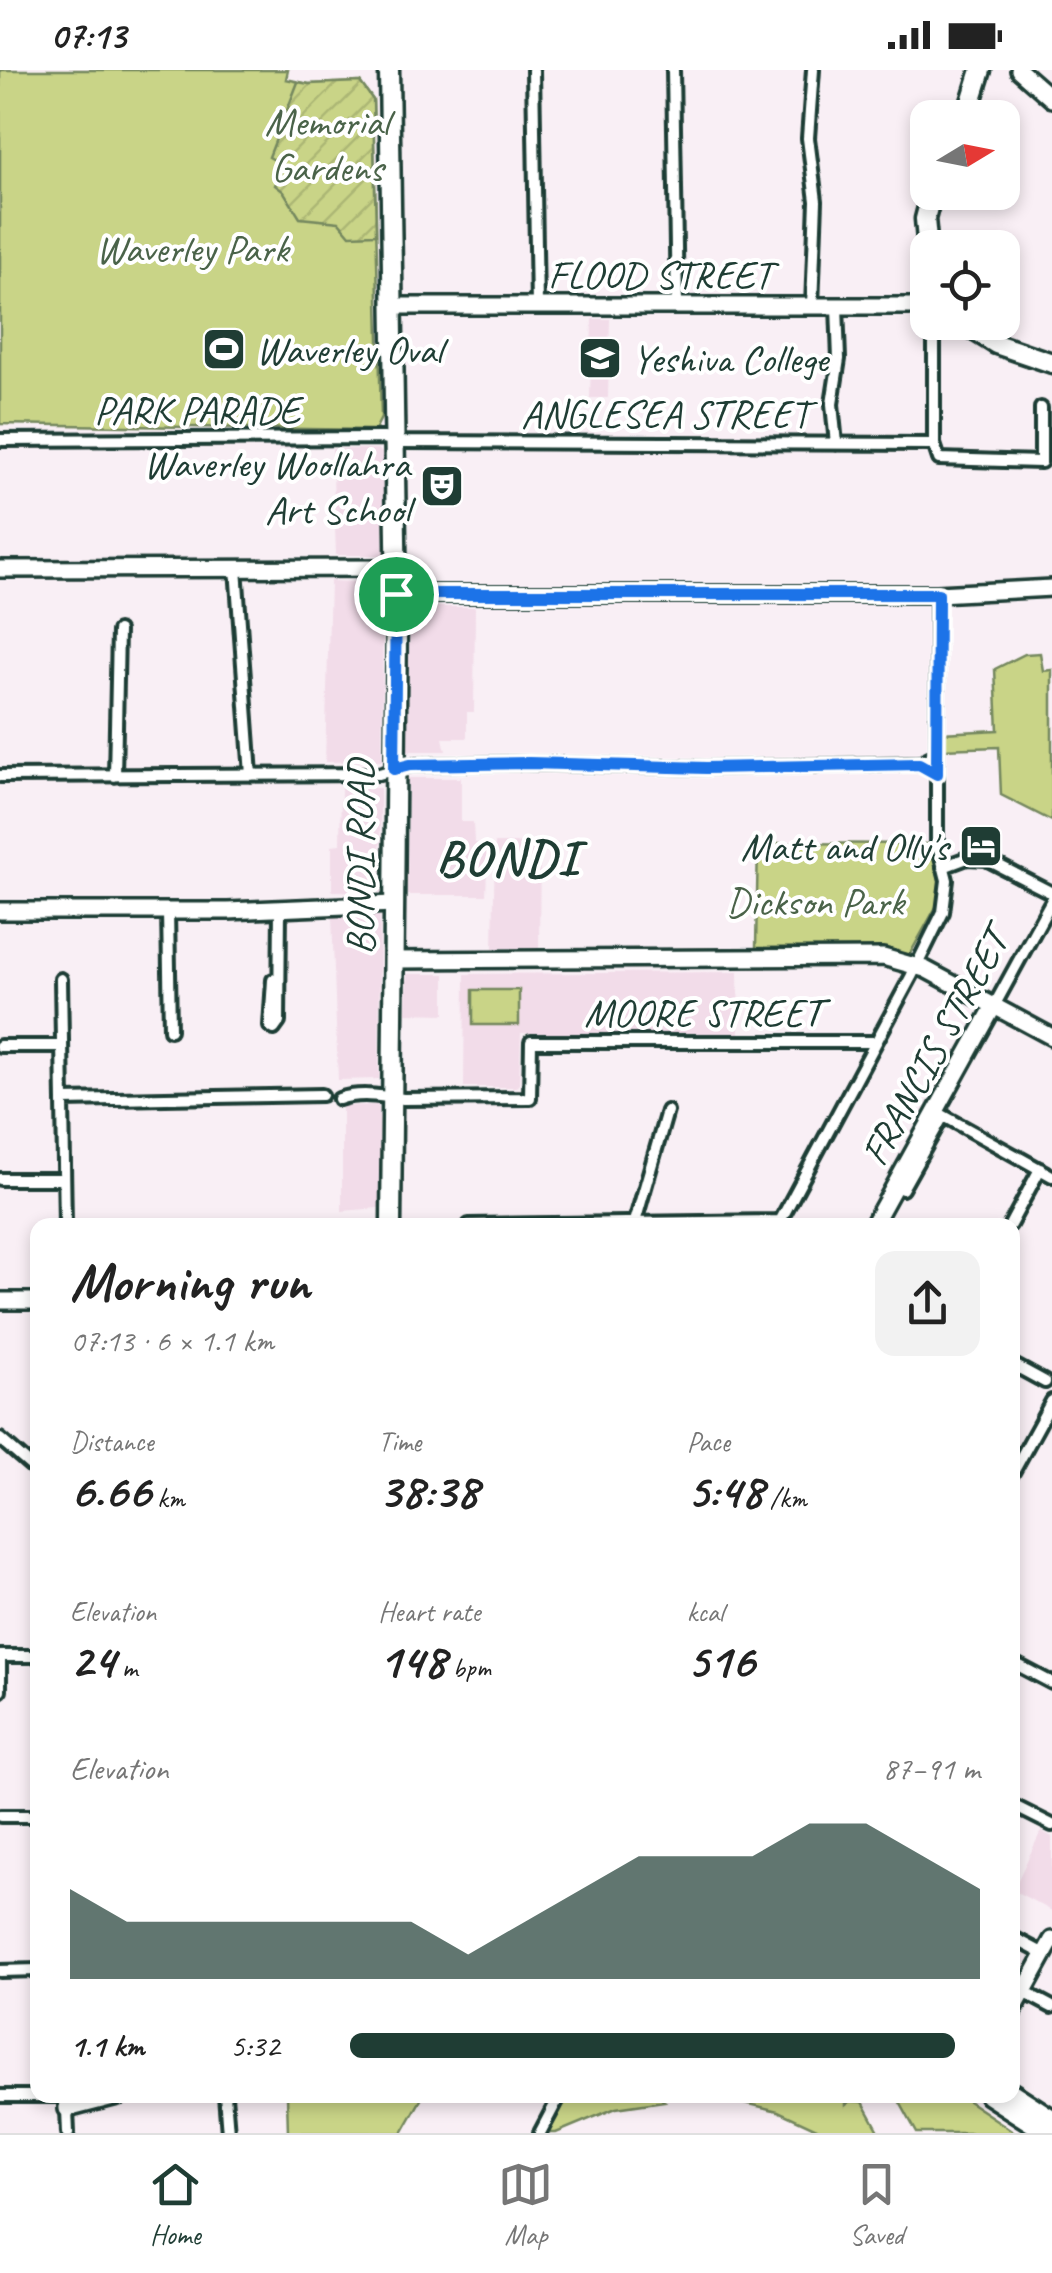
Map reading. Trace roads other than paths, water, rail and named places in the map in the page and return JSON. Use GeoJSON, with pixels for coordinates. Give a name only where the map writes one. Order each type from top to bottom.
{"type":"FeatureCollection","features":[{"type":"Feature","properties":{"kind":"main road","name":"BONDI ROAD"},"geometry":{"type":"LineString","coordinates":[[389,70],[396,568],[390,1218]]}},
{"type":"Feature","properties":{"kind":"main road"},"geometry":{"type":"LineString","coordinates":[[962,100],[970,70]]}},
{"type":"Feature","properties":{"kind":"main road"},"geometry":{"type":"LineString","coordinates":[[972,100],[981,70]]}},
{"type":"Feature","properties":{"kind":"main road"},"geometry":{"type":"LineString","coordinates":[[990,340],[1052,363]]}},
{"type":"Feature","properties":{"kind":"main road"},"geometry":{"type":"LineString","coordinates":[[1012,340],[1052,354]]}},
{"type":"Feature","properties":{"kind":"main road"},"geometry":{"type":"LineString","coordinates":[[1020,2099],[1052,2119]]}},
{"type":"Feature","properties":{"kind":"main road"},"geometry":{"type":"LineString","coordinates":[[1001,2103],[1048,2133]]}},
{"type":"Feature","properties":{"kind":"street"},"geometry":{"type":"LineString","coordinates":[[533,70],[536,306]]}},
{"type":"Feature","properties":{"kind":"street"},"geometry":{"type":"LineString","coordinates":[[674,70],[677,306]]}},
{"type":"Feature","properties":{"kind":"street"},"geometry":{"type":"LineString","coordinates":[[812,306],[816,201],[808,121],[813,70]]}},
{"type":"Feature","properties":{"kind":"street"},"geometry":{"type":"LineString","coordinates":[[1020,70],[1052,98]]}},
{"type":"Feature","properties":{"kind":"street","name":"FLOOD STREET"},"geometry":{"type":"LineString","coordinates":[[392,306],[910,306]]}},
{"type":"Feature","properties":{"kind":"street"},"geometry":{"type":"LineString","coordinates":[[836,444],[832,404],[838,359],[837,306]]}},
{"type":"Feature","properties":{"kind":"street"},"geometry":{"type":"LineString","coordinates":[[934,340],[934,444],[936,456],[942,461],[1041,462],[1040,408]]}},
{"type":"Feature","properties":{"kind":"street","name":"PARK PARADE"},"geometry":{"type":"LineString","coordinates":[[0,440],[395,440]]}},
{"type":"Feature","properties":{"kind":"street","name":"ANGLESEA STREET"},"geometry":{"type":"LineString","coordinates":[[395,440],[934,444]]}},
{"type":"Feature","properties":{"kind":"street"},"geometry":{"type":"LineString","coordinates":[[236,568],[251,774]]}},
{"type":"Feature","properties":{"kind":"street"},"geometry":{"type":"LineString","coordinates":[[0,570],[396,568]]}},
{"type":"Feature","properties":{"kind":"street"},"geometry":{"type":"LineString","coordinates":[[396,594],[938,594],[1052,588]]}},
{"type":"Feature","properties":{"kind":"street"},"geometry":{"type":"LineString","coordinates":[[782,1218],[945,906],[947,885],[937,841],[938,594]]}},
{"type":"Feature","properties":{"kind":"street"},"geometry":{"type":"LineString","coordinates":[[115,776],[118,631]]}},
{"type":"Feature","properties":{"kind":"street"},"geometry":{"type":"LineString","coordinates":[[0,776],[379,774],[410,765],[514,763],[692,768],[919,764],[938,754]]}},
{"type":"Feature","properties":{"kind":"street"},"geometry":{"type":"LineString","coordinates":[[919,764],[937,774]]}},
{"type":"Feature","properties":{"kind":"street"},"geometry":{"type":"LineString","coordinates":[[944,868],[967,858],[986,858],[1052,897]]}},
{"type":"Feature","properties":{"kind":"street","name":"FRANCIS STREET"},"geometry":{"type":"LineString","coordinates":[[902,1189],[1052,897]]}},
{"type":"Feature","properties":{"kind":"street"},"geometry":{"type":"LineString","coordinates":[[0,911],[394,904]]}},
{"type":"Feature","properties":{"kind":"street"},"geometry":{"type":"LineString","coordinates":[[278,978],[280,908]]}},
{"type":"Feature","properties":{"kind":"street"},"geometry":{"type":"LineString","coordinates":[[168,911],[170,1030]]}},
{"type":"Feature","properties":{"kind":"street"},"geometry":{"type":"LineString","coordinates":[[393,960],[670,961],[874,956],[916,965],[1052,1037]]}},
{"type":"Feature","properties":{"kind":"street"},"geometry":{"type":"LineString","coordinates":[[61,979],[65,1218]]}},
{"type":"Feature","properties":{"kind":"street","name":"MOORE STREET"},"geometry":{"type":"LineString","coordinates":[[392,1097],[530,1098],[531,1042],[875,1042]]}},
{"type":"Feature","properties":{"kind":"street"},"geometry":{"type":"LineString","coordinates":[[0,1046],[62,1046]]}},
{"type":"Feature","properties":{"kind":"street"},"geometry":{"type":"LineString","coordinates":[[64,1100],[322,1095]]}},
{"type":"Feature","properties":{"kind":"street"},"geometry":{"type":"LineString","coordinates":[[339,1100],[351,1096],[392,1097]]}},
{"type":"Feature","properties":{"kind":"street"},"geometry":{"type":"LineString","coordinates":[[636,1218],[667,1112]]}},
{"type":"Feature","properties":{"kind":"street"},"geometry":{"type":"LineString","coordinates":[[939,1113],[1052,1176]]}},
{"type":"Feature","properties":{"kind":"street","name":"FRANCIS STREET"},"geometry":{"type":"LineString","coordinates":[[877,1218],[939,1113]]}},
{"type":"Feature","properties":{"kind":"street"},"geometry":{"type":"LineString","coordinates":[[1014,1218],[1040,1169]]}},
{"type":"Feature","properties":{"kind":"street"},"geometry":{"type":"LineString","coordinates":[[0,1179],[64,1179]]}},
{"type":"Feature","properties":{"kind":"street"},"geometry":{"type":"LineString","coordinates":[[0,1302],[30,1301]]}},
{"type":"Feature","properties":{"kind":"street"},"geometry":{"type":"LineString","coordinates":[[1020,1368],[1046,1382]]}},
{"type":"Feature","properties":{"kind":"street"},"geometry":{"type":"LineString","coordinates":[[1020,1459],[1052,1401]]}},
{"type":"Feature","properties":{"kind":"street"},"geometry":{"type":"LineString","coordinates":[[0,1439],[30,1465]]}},
{"type":"Feature","properties":{"kind":"street"},"geometry":{"type":"LineString","coordinates":[[0,1692],[0,1656],[30,1656]]}},
{"type":"Feature","properties":{"kind":"street"},"geometry":{"type":"LineString","coordinates":[[1020,1666],[1052,1683]]}},
{"type":"Feature","properties":{"kind":"street"},"geometry":{"type":"LineString","coordinates":[[1020,1810],[1052,1825]]}},
{"type":"Feature","properties":{"kind":"street"},"geometry":{"type":"LineString","coordinates":[[0,1816],[30,1816]]}},
{"type":"Feature","properties":{"kind":"street"},"geometry":{"type":"LineString","coordinates":[[1020,1938],[1048,1947],[1020,1999]]}},
{"type":"Feature","properties":{"kind":"street"},"geometry":{"type":"LineString","coordinates":[[0,1971],[30,1970]]}},
{"type":"Feature","properties":{"kind":"street"},"geometry":{"type":"LineString","coordinates":[[1024,1992],[1052,2007]]}},
{"type":"Feature","properties":{"kind":"street"},"geometry":{"type":"LineString","coordinates":[[0,2096],[30,2098]]}},
{"type":"Feature","properties":{"kind":"street"},"geometry":{"type":"LineString","coordinates":[[67,2103],[68,2133]]}},
{"type":"Feature","properties":{"kind":"street"},"geometry":{"type":"LineString","coordinates":[[226,2103],[228,2133]]}},
{"type":"Feature","properties":{"kind":"street"},"geometry":{"type":"LineString","coordinates":[[540,2133],[556,2103]]}},
{"type":"Feature","properties":{"kind":"place","name":"Waverley Oval"},"geometry":{"type":"Point","coordinates":[224,349]}},
{"type":"Feature","properties":{"kind":"place","name":"Yeshiva College"},"geometry":{"type":"Point","coordinates":[600,358]}},
{"type":"Feature","properties":{"kind":"place","name":"Waverley Woollahra Art School"},"geometry":{"type":"Point","coordinates":[442,486]}},
{"type":"Feature","properties":{"kind":"place","name":"Matt and Olly's"},"geometry":{"type":"Point","coordinates":[981,846]}},
{"type":"Feature","properties":{"kind":"district","name":"BONDI"},"geometry":{"type":"Point","coordinates":[508,856]}},
{"type":"Feature","properties":{"kind":"park label","name":"Memorial Gardens"},"geometry":{"type":"Point","coordinates":[327,144]}},
{"type":"Feature","properties":{"kind":"park label","name":"Waverley Park"},"geometry":{"type":"Point","coordinates":[192,248]}},
{"type":"Feature","properties":{"kind":"park label","name":"Dickson Park"},"geometry":{"type":"Point","coordinates":[815,901]}}]}
